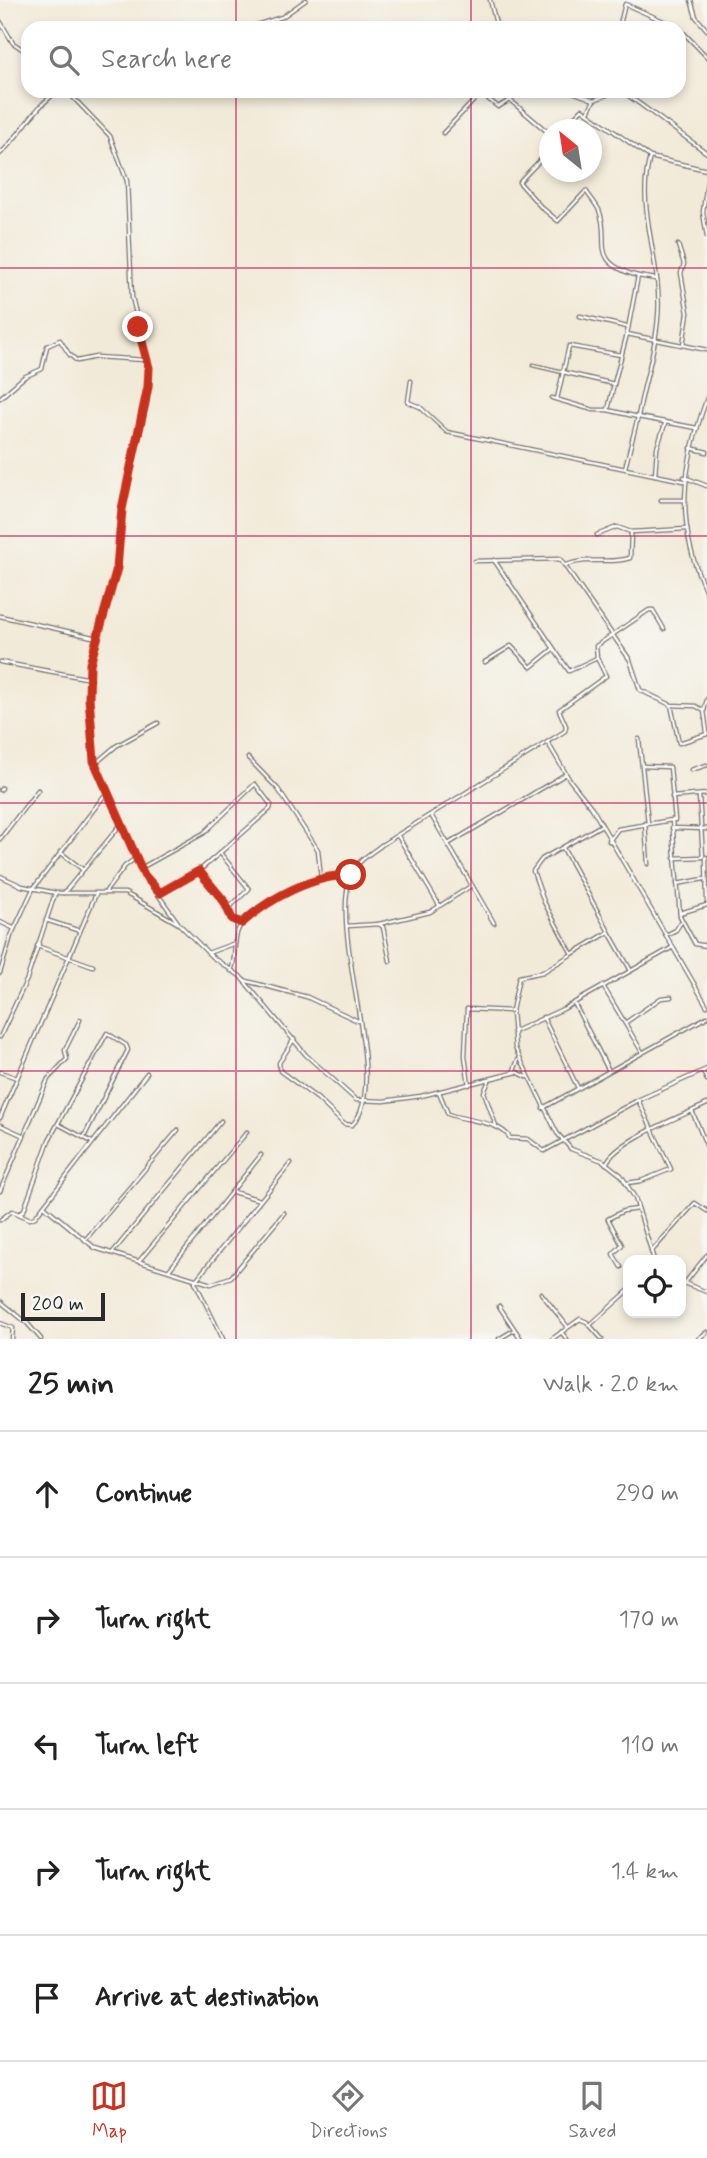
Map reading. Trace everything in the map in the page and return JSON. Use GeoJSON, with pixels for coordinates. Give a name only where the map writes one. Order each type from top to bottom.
{"type":"FeatureCollection","features":[{"type":"Feature","properties":{"kind":"street"},"geometry":{"type":"LineString","coordinates":[[269,21],[282,17],[306,0]]}},
{"type":"Feature","properties":{"kind":"street"},"geometry":{"type":"LineString","coordinates":[[490,0],[495,21]]}},
{"type":"Feature","properties":{"kind":"street"},"geometry":{"type":"LineString","coordinates":[[691,0],[696,17],[707,30]]}},
{"type":"Feature","properties":{"kind":"street"},"geometry":{"type":"LineString","coordinates":[[621,21],[625,4],[663,21]]}},
{"type":"Feature","properties":{"kind":"street"},"geometry":{"type":"LineString","coordinates":[[0,20],[10,40],[21,48]]}},
{"type":"Feature","properties":{"kind":"street"},"geometry":{"type":"LineString","coordinates":[[686,35],[707,57]]}},
{"type":"Feature","properties":{"kind":"street"},"geometry":{"type":"LineString","coordinates":[[0,154],[22,132],[34,109],[50,98]]}},
{"type":"Feature","properties":{"kind":"street"},"geometry":{"type":"LineString","coordinates":[[74,98],[110,136],[127,181],[132,297],[146,360],[147,403],[122,509],[117,568],[90,664],[91,732],[95,763],[141,868],[179,924],[208,953],[243,980],[328,1077],[356,1100],[384,1101],[439,1092],[513,1073],[527,1077]]}},
{"type":"Feature","properties":{"kind":"street"},"geometry":{"type":"LineString","coordinates":[[443,133],[476,98]]}},
{"type":"Feature","properties":{"kind":"street"},"geometry":{"type":"LineString","coordinates":[[487,98],[498,107],[510,100],[539,125]]}},
{"type":"Feature","properties":{"kind":"street"},"geometry":{"type":"LineString","coordinates":[[588,98],[599,98]]}},
{"type":"Feature","properties":{"kind":"street"},"geometry":{"type":"LineString","coordinates":[[630,98],[707,153]]}},
{"type":"Feature","properties":{"kind":"street"},"geometry":{"type":"LineString","coordinates":[[588,111],[593,100]]}},
{"type":"Feature","properties":{"kind":"street"},"geometry":{"type":"LineString","coordinates":[[572,119],[582,109],[588,111],[650,157],[707,170]]}},
{"type":"Feature","properties":{"kind":"street"},"geometry":{"type":"LineString","coordinates":[[625,468],[659,318],[643,179],[650,157]]}},
{"type":"Feature","properties":{"kind":"street"},"geometry":{"type":"LineString","coordinates":[[539,161],[519,182],[541,207],[558,221],[586,191],[598,210],[602,251],[614,264],[638,276],[656,279]]}},
{"type":"Feature","properties":{"kind":"street"},"geometry":{"type":"LineString","coordinates":[[707,181],[703,212],[707,237]]}},
{"type":"Feature","properties":{"kind":"street"},"geometry":{"type":"LineString","coordinates":[[678,245],[684,264],[681,273],[688,313],[683,345]]}},
{"type":"Feature","properties":{"kind":"street"},"geometry":{"type":"LineString","coordinates":[[608,410],[638,276]]}},
{"type":"Feature","properties":{"kind":"street"},"geometry":{"type":"LineString","coordinates":[[580,316],[627,327]]}},
{"type":"Feature","properties":{"kind":"street"},"geometry":{"type":"LineString","coordinates":[[627,334],[707,350]]}},
{"type":"Feature","properties":{"kind":"street"},"geometry":{"type":"LineString","coordinates":[[0,398],[24,377],[42,369],[47,345],[54,340],[60,340],[69,354],[78,360],[96,357],[146,360]]}},
{"type":"Feature","properties":{"kind":"street"},"geometry":{"type":"LineString","coordinates":[[557,399],[569,346],[621,355]]}},
{"type":"Feature","properties":{"kind":"street"},"geometry":{"type":"LineString","coordinates":[[533,365],[614,384]]}},
{"type":"Feature","properties":{"kind":"street"},"geometry":{"type":"LineString","coordinates":[[411,381],[408,402],[420,407],[447,432],[684,479],[707,486]]}},
{"type":"Feature","properties":{"kind":"street"},"geometry":{"type":"LineString","coordinates":[[552,398],[593,410],[608,410],[697,428]]}},
{"type":"Feature","properties":{"kind":"street"},"geometry":{"type":"LineString","coordinates":[[707,398],[684,479],[687,529],[693,563],[707,594]]}},
{"type":"Feature","properties":{"kind":"street"},"geometry":{"type":"LineString","coordinates":[[655,475],[657,448],[665,423]]}},
{"type":"Feature","properties":{"kind":"street"},"geometry":{"type":"LineString","coordinates":[[691,447],[707,452]]}},
{"type":"Feature","properties":{"kind":"street"},"geometry":{"type":"LineString","coordinates":[[661,500],[684,500]]}},
{"type":"Feature","properties":{"kind":"street"},"geometry":{"type":"LineString","coordinates":[[597,535],[617,527],[631,532],[687,529]]}},
{"type":"Feature","properties":{"kind":"street"},"geometry":{"type":"LineString","coordinates":[[566,565],[587,558],[598,561],[630,558],[631,532]]}},
{"type":"Feature","properties":{"kind":"street"},"geometry":{"type":"LineString","coordinates":[[475,561],[560,559],[630,660],[640,690],[671,705],[696,706],[704,711]]}},
{"type":"Feature","properties":{"kind":"street"},"geometry":{"type":"LineString","coordinates":[[494,560],[570,672],[597,658]]}},
{"type":"Feature","properties":{"kind":"street"},"geometry":{"type":"LineString","coordinates":[[294,1039],[279,1063],[285,1075],[318,1099],[344,1124],[350,1126],[359,1119],[365,1100],[348,926],[351,875],[361,862],[398,836],[548,743],[566,728],[561,708],[605,679],[597,658],[596,646],[651,609],[664,629]]}},
{"type":"Feature","properties":{"kind":"street"},"geometry":{"type":"LineString","coordinates":[[0,616],[97,638]]}},
{"type":"Feature","properties":{"kind":"street"},"geometry":{"type":"LineString","coordinates":[[485,662],[511,646],[530,667],[553,649]]}},
{"type":"Feature","properties":{"kind":"street"},"geometry":{"type":"LineString","coordinates":[[0,662],[91,679]]}},
{"type":"Feature","properties":{"kind":"street"},"geometry":{"type":"LineString","coordinates":[[671,705],[679,743],[707,733],[704,711],[707,699]]}},
{"type":"Feature","properties":{"kind":"street"},"geometry":{"type":"LineString","coordinates":[[95,763],[116,746],[158,723]]}},
{"type":"Feature","properties":{"kind":"street"},"geometry":{"type":"LineString","coordinates":[[639,740],[643,766],[648,864]]}},
{"type":"Feature","properties":{"kind":"street"},"geometry":{"type":"LineString","coordinates":[[548,743],[586,799],[608,841],[707,1006]]}},
{"type":"Feature","properties":{"kind":"street"},"geometry":{"type":"LineString","coordinates":[[248,758],[278,789],[318,850],[321,879]]}},
{"type":"Feature","properties":{"kind":"street"},"geometry":{"type":"LineString","coordinates":[[691,770],[707,765]]}},
{"type":"Feature","properties":{"kind":"street"},"geometry":{"type":"LineString","coordinates":[[643,766],[670,767],[679,913],[695,944],[707,946]]}},
{"type":"Feature","properties":{"kind":"street"},"geometry":{"type":"LineString","coordinates":[[449,844],[566,773]]}},
{"type":"Feature","properties":{"kind":"street"},"geometry":{"type":"LineString","coordinates":[[141,868],[204,833],[256,784],[271,805],[270,809],[221,855],[199,871],[161,893],[152,887]]}},
{"type":"Feature","properties":{"kind":"street"},"geometry":{"type":"LineString","coordinates":[[0,839],[38,790]]}},
{"type":"Feature","properties":{"kind":"street"},"geometry":{"type":"LineString","coordinates":[[0,973],[14,928],[33,889],[107,792]]}},
{"type":"Feature","properties":{"kind":"street"},"geometry":{"type":"LineString","coordinates":[[672,797],[707,794]]}},
{"type":"Feature","properties":{"kind":"street"},"geometry":{"type":"LineString","coordinates":[[679,913],[707,904],[705,829],[699,796]]}},
{"type":"Feature","properties":{"kind":"street"},"geometry":{"type":"LineString","coordinates":[[431,815],[494,923]]}},
{"type":"Feature","properties":{"kind":"street"},"geometry":{"type":"LineString","coordinates":[[608,841],[618,829],[672,820]]}},
{"type":"Feature","properties":{"kind":"street"},"geometry":{"type":"LineString","coordinates":[[64,893],[122,822]]}},
{"type":"Feature","properties":{"kind":"street"},"geometry":{"type":"LineString","coordinates":[[572,954],[533,876],[542,859],[600,826]]}},
{"type":"Feature","properties":{"kind":"street"},"geometry":{"type":"LineString","coordinates":[[672,828],[705,829]]}},
{"type":"Feature","properties":{"kind":"street"},"geometry":{"type":"LineString","coordinates":[[398,836],[439,906]]}},
{"type":"Feature","properties":{"kind":"street"},"geometry":{"type":"LineString","coordinates":[[563,848],[631,969]]}},
{"type":"Feature","properties":{"kind":"street"},"geometry":{"type":"LineString","coordinates":[[60,852],[82,869]]}},
{"type":"Feature","properties":{"kind":"street"},"geometry":{"type":"LineString","coordinates":[[221,855],[249,889],[232,905],[229,912]]}},
{"type":"Feature","properties":{"kind":"street"},"geometry":{"type":"LineString","coordinates":[[674,858],[705,857]]}},
{"type":"Feature","properties":{"kind":"street"},"geometry":{"type":"LineString","coordinates":[[106,891],[125,866],[137,858]]}},
{"type":"Feature","properties":{"kind":"street"},"geometry":{"type":"LineString","coordinates":[[199,871],[234,920],[242,923]]}},
{"type":"Feature","properties":{"kind":"street"},"geometry":{"type":"LineString","coordinates":[[231,971],[235,959],[235,943],[242,923],[287,893],[321,879],[351,875]]}},
{"type":"Feature","properties":{"kind":"street"},"geometry":{"type":"LineString","coordinates":[[0,876],[33,889],[56,894],[96,894],[106,891],[125,893],[179,924]]}},
{"type":"Feature","properties":{"kind":"street"},"geometry":{"type":"LineString","coordinates":[[677,884],[706,878]]}},
{"type":"Feature","properties":{"kind":"street"},"geometry":{"type":"LineString","coordinates":[[348,926],[379,924],[430,912],[471,886]]}},
{"type":"Feature","properties":{"kind":"street"},"geometry":{"type":"LineString","coordinates":[[0,1037],[27,979],[56,894]]}},
{"type":"Feature","properties":{"kind":"street"},"geometry":{"type":"LineString","coordinates":[[0,1118],[96,894]]}},
{"type":"Feature","properties":{"kind":"street"},"geometry":{"type":"LineString","coordinates":[[46,920],[80,931]]}},
{"type":"Feature","properties":{"kind":"street"},"geometry":{"type":"LineString","coordinates":[[666,935],[676,930],[682,921]]}},
{"type":"Feature","properties":{"kind":"street"},"geometry":{"type":"LineString","coordinates":[[0,922],[14,928]]}},
{"type":"Feature","properties":{"kind":"street"},"geometry":{"type":"LineString","coordinates":[[379,924],[386,931],[390,961]]}},
{"type":"Feature","properties":{"kind":"street"},"geometry":{"type":"LineString","coordinates":[[609,932],[536,975],[519,977],[512,1010],[512,1033],[527,1077],[563,1142],[571,1149],[606,1164],[618,1172],[627,1183],[652,1255]]}},
{"type":"Feature","properties":{"kind":"street"},"geometry":{"type":"LineString","coordinates":[[208,953],[235,943]]}},
{"type":"Feature","properties":{"kind":"street"},"geometry":{"type":"LineString","coordinates":[[37,946],[93,966]]}},
{"type":"Feature","properties":{"kind":"street"},"geometry":{"type":"LineString","coordinates":[[512,1033],[573,1003],[673,947]]}},
{"type":"Feature","properties":{"kind":"street"},"geometry":{"type":"LineString","coordinates":[[243,980],[307,997],[359,1022]]}},
{"type":"Feature","properties":{"kind":"street"},"geometry":{"type":"LineString","coordinates":[[603,986],[642,1052]]}},
{"type":"Feature","properties":{"kind":"street"},"geometry":{"type":"LineString","coordinates":[[625,1023],[661,998],[671,997]]}},
{"type":"Feature","properties":{"kind":"street"},"geometry":{"type":"LineString","coordinates":[[573,1003],[609,1071]]}},
{"type":"Feature","properties":{"kind":"street"},"geometry":{"type":"LineString","coordinates":[[469,1086],[465,1056],[467,1009],[512,1010]]}},
{"type":"Feature","properties":{"kind":"street"},"geometry":{"type":"LineString","coordinates":[[543,1017],[578,1088]]}},
{"type":"Feature","properties":{"kind":"street"},"geometry":{"type":"LineString","coordinates":[[543,1108],[707,1017]]}},
{"type":"Feature","properties":{"kind":"street"},"geometry":{"type":"LineString","coordinates":[[0,1191],[48,1079],[67,1059],[65,1051],[80,1020]]}},
{"type":"Feature","properties":{"kind":"street"},"geometry":{"type":"LineString","coordinates":[[19,1214],[24,1210],[44,1152],[104,1036],[113,1036],[126,1045],[128,1050],[83,1137]]}},
{"type":"Feature","properties":{"kind":"street"},"geometry":{"type":"LineString","coordinates":[[513,1073],[519,1058]]}},
{"type":"Feature","properties":{"kind":"street"},"geometry":{"type":"LineString","coordinates":[[439,1092],[447,1113],[496,1126],[510,1138],[528,1139],[542,1150],[563,1142],[638,1100],[707,1069]]}},
{"type":"Feature","properties":{"kind":"street"},"geometry":{"type":"LineString","coordinates":[[0,1072],[17,1078]]}},
{"type":"Feature","properties":{"kind":"street"},"geometry":{"type":"LineString","coordinates":[[703,1072],[707,1080]]}},
{"type":"Feature","properties":{"kind":"street"},"geometry":{"type":"LineString","coordinates":[[1,1217],[9,1212],[33,1218],[148,1073]]}},
{"type":"Feature","properties":{"kind":"street"},"geometry":{"type":"LineString","coordinates":[[489,1080],[484,1092],[496,1126]]}},
{"type":"Feature","properties":{"kind":"street"},"geometry":{"type":"LineString","coordinates":[[627,1183],[641,1181],[671,1169],[638,1100]]}},
{"type":"Feature","properties":{"kind":"street"},"geometry":{"type":"LineString","coordinates":[[606,1164],[613,1154],[653,1129],[707,1104]]}},
{"type":"Feature","properties":{"kind":"street"},"geometry":{"type":"LineString","coordinates":[[692,1111],[707,1147]]}},
{"type":"Feature","properties":{"kind":"street"},"geometry":{"type":"LineString","coordinates":[[113,1252],[221,1121]]}},
{"type":"Feature","properties":{"kind":"street"},"geometry":{"type":"LineString","coordinates":[[58,1124],[92,1142]]}},
{"type":"Feature","properties":{"kind":"street"},"geometry":{"type":"LineString","coordinates":[[0,1125],[24,1136]]}},
{"type":"Feature","properties":{"kind":"street"},"geometry":{"type":"LineString","coordinates":[[85,1240],[178,1130]]}},
{"type":"Feature","properties":{"kind":"street"},"geometry":{"type":"LineString","coordinates":[[139,1261],[247,1132]]}},
{"type":"Feature","properties":{"kind":"street"},"geometry":{"type":"LineString","coordinates":[[168,1271],[261,1155]]}},
{"type":"Feature","properties":{"kind":"street"},"geometry":{"type":"LineString","coordinates":[[195,1282],[291,1163]]}},
{"type":"Feature","properties":{"kind":"street"},"geometry":{"type":"LineString","coordinates":[[232,1192],[260,1200]]}},
{"type":"Feature","properties":{"kind":"street"},"geometry":{"type":"LineString","coordinates":[[651,1252],[695,1203],[707,1210]]}},
{"type":"Feature","properties":{"kind":"street"},"geometry":{"type":"LineString","coordinates":[[44,1206],[95,1248],[195,1282],[211,1284],[231,1277],[284,1213]]}},
{"type":"Feature","properties":{"kind":"street"},"geometry":{"type":"LineString","coordinates":[[621,1268],[613,1254],[622,1245],[608,1219],[623,1211],[638,1209]]}},
{"type":"Feature","properties":{"kind":"street"},"geometry":{"type":"LineString","coordinates":[[686,1279],[707,1255]]}},
{"type":"Feature","properties":{"kind":"street"},"geometry":{"type":"LineString","coordinates":[[195,1282],[223,1339]]}},
{"type":"Feature","properties":{"kind":"street"},"geometry":{"type":"LineString","coordinates":[[686,1283],[707,1292]]}},
{"type":"Feature","properties":{"kind":"street"},"geometry":{"type":"LineString","coordinates":[[541,1293],[568,1326]]}},
{"type":"Feature","properties":{"kind":"street"},"geometry":{"type":"LineString","coordinates":[[590,1325],[623,1295]]}},
{"type":"Feature","properties":{"kind":"street"},"geometry":{"type":"LineString","coordinates":[[0,1301],[27,1323],[41,1339]]}},
{"type":"Feature","properties":{"kind":"street"},"geometry":{"type":"LineString","coordinates":[[499,1306],[521,1339]]}},
{"type":"Feature","properties":{"kind":"street"},"geometry":{"type":"LineString","coordinates":[[552,1339],[580,1319],[590,1325],[602,1339]]}},
{"type":"Feature","properties":{"kind":"street"},"geometry":{"type":"LineString","coordinates":[[0,1323],[13,1328],[12,1339]]}},
{"type":"Feature","properties":{"kind":"street"},"geometry":{"type":"LineString","coordinates":[[499,1339],[515,1330]]}},
{"type":"Feature","properties":{"kind":"street"},"geometry":{"type":"LineString","coordinates":[[561,1332],[567,1339]]}},
{"type":"Feature","properties":{"kind":"street"},"geometry":{"type":"LineString","coordinates":[[698,1339],[707,1332]]}},
{"type":"Feature","properties":{"kind":"route"},"geometry":{"type":"LineString","coordinates":[[138,327],[149,368],[147,403],[122,509],[117,568],[90,664],[89,698],[94,761],[144,875],[160,893],[183,883],[199,871],[224,901],[232,919],[242,923],[287,893],[321,879],[351,875]]}}]}
